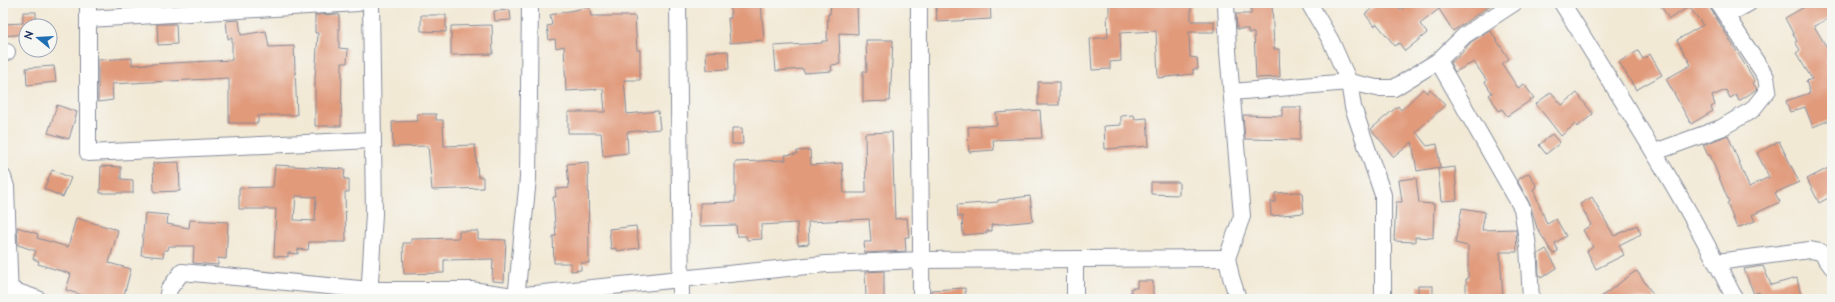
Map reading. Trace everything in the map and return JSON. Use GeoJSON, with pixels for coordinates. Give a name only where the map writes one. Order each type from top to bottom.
{"type":"FeatureCollection","features":[{"type":"Feature","properties":{"kind":"street"},"geometry":{"type":"LineString","coordinates":[[88,3],[88,153],[372,140]]}},
{"type":"Feature","properties":{"kind":"street"},"geometry":{"type":"LineString","coordinates":[[88,19],[358,3]]}},
{"type":"Feature","properties":{"kind":"street"},"geometry":{"type":"LineString","coordinates":[[370,294],[374,214],[371,3]]}},
{"type":"Feature","properties":{"kind":"street"},"geometry":{"type":"LineString","coordinates":[[515,297],[528,178],[530,3]]}},
{"type":"Feature","properties":{"kind":"street"},"geometry":{"type":"LineString","coordinates":[[678,3],[681,299]]}},
{"type":"Feature","properties":{"kind":"street"},"geometry":{"type":"LineString","coordinates":[[920,3],[919,87],[922,260],[921,299]]}},
{"type":"Feature","properties":{"kind":"street"},"geometry":{"type":"LineString","coordinates":[[1226,3],[1242,216],[1227,258],[1238,299]]}},
{"type":"Feature","properties":{"kind":"street"},"geometry":{"type":"LineString","coordinates":[[1309,3],[1331,41],[1349,82],[1353,107],[1384,196],[1383,299]]}},
{"type":"Feature","properties":{"kind":"street"},"geometry":{"type":"LineString","coordinates":[[1232,92],[1349,82],[1378,88],[1394,88],[1438,61],[1465,35],[1514,3]]}},
{"type":"Feature","properties":{"kind":"street"},"geometry":{"type":"LineString","coordinates":[[1562,3],[1655,152],[1717,262],[1735,299]]}},
{"type":"Feature","properties":{"kind":"street"},"geometry":{"type":"LineString","coordinates":[[1655,152],[1721,128],[1752,110],[1768,90],[1766,77],[1723,9],[1749,3]]}},
{"type":"Feature","properties":{"kind":"street"},"geometry":{"type":"LineString","coordinates":[[1438,61],[1522,208],[1528,246],[1531,299]]}},
{"type":"Feature","properties":{"kind":"street"},"geometry":{"type":"LineString","coordinates":[[3,176],[6,188],[8,292],[38,299]]}},
{"type":"Feature","properties":{"kind":"street"},"geometry":{"type":"LineString","coordinates":[[1717,262],[1810,250],[1821,252],[1832,267]]}},
{"type":"Feature","properties":{"kind":"street"},"geometry":{"type":"LineString","coordinates":[[167,299],[169,289],[182,272],[370,294],[471,290],[515,297],[826,264],[922,260],[1227,258]]}},
{"type":"Feature","properties":{"kind":"street"},"geometry":{"type":"LineString","coordinates":[[1075,259],[1075,299]]}},
{"type":"Feature","properties":{"kind":"building"},"geometry":{"type":"Polygon","coordinates":[[[730,3],[761,3],[764,40],[730,43],[728,18],[731,18],[730,3]]]}},
{"type":"Feature","properties":{"kind":"building"},"geometry":{"type":"Polygon","coordinates":[[[831,3],[857,3],[858,34],[839,33],[840,64],[831,65],[832,71],[804,73],[803,69],[776,71],[774,46],[822,43],[822,41],[827,41],[828,14],[830,14],[831,3]]]}},
{"type":"Feature","properties":{"kind":"building"},"geometry":{"type":"Polygon","coordinates":[[[936,3],[990,3],[991,19],[937,22],[936,3]]]}},
{"type":"Feature","properties":{"kind":"building"},"geometry":{"type":"Polygon","coordinates":[[[1109,3],[1191,3],[1191,21],[1214,21],[1214,32],[1189,32],[1190,57],[1197,58],[1198,69],[1193,69],[1193,74],[1158,78],[1156,31],[1120,33],[1121,61],[1110,62],[1110,69],[1092,70],[1090,39],[1108,37],[1107,16],[1109,16],[1109,3]]]}},
{"type":"Feature","properties":{"kind":"building"},"geometry":{"type":"Polygon","coordinates":[[[1251,3],[1272,3],[1274,49],[1279,49],[1280,77],[1256,78],[1254,33],[1248,33],[1248,29],[1237,29],[1236,14],[1251,14],[1251,3]]]}},
{"type":"Feature","properties":{"kind":"building"},"geometry":{"type":"Polygon","coordinates":[[[1379,3],[1394,3],[1400,10],[1410,3],[1494,3],[1453,31],[1439,9],[1420,24],[1427,33],[1405,51],[1399,43],[1395,46],[1377,24],[1374,26],[1365,14],[1379,3]]]}},
{"type":"Feature","properties":{"kind":"building"},"geometry":{"type":"Polygon","coordinates":[[[1659,3],[1695,3],[1669,19],[1659,3]]]}},
{"type":"Feature","properties":{"kind":"building"},"geometry":{"type":"Polygon","coordinates":[[[1696,3],[1706,3],[1710,8],[1755,81],[1753,83],[1757,89],[1739,101],[1736,95],[1730,98],[1726,90],[1712,96],[1715,105],[1711,107],[1713,111],[1691,124],[1666,79],[1691,65],[1677,40],[1703,25],[1690,8],[1696,3]]]}},
{"type":"Feature","properties":{"kind":"building"},"geometry":{"type":"Polygon","coordinates":[[[1804,3],[1832,3],[1832,17],[1814,26],[1832,56],[1826,61],[1832,77],[1832,119],[1813,127],[1805,107],[1790,112],[1786,101],[1810,93],[1806,81],[1812,79],[1796,53],[1800,50],[1785,18],[1806,6],[1804,3]]]}},
{"type":"Feature","properties":{"kind":"building"},"geometry":{"type":"Polygon","coordinates":[[[589,7],[591,16],[635,16],[637,50],[640,50],[640,80],[624,80],[627,114],[658,111],[660,129],[627,132],[628,153],[603,156],[601,133],[568,133],[568,112],[605,112],[603,89],[566,91],[564,46],[556,48],[555,39],[549,40],[547,26],[552,25],[550,15],[589,7]]]}},
{"type":"Feature","properties":{"kind":"building"},"geometry":{"type":"Polygon","coordinates":[[[510,10],[511,20],[495,21],[494,11],[510,10]]]}},
{"type":"Feature","properties":{"kind":"building"},"geometry":{"type":"Polygon","coordinates":[[[23,12],[36,12],[36,18],[23,18],[23,12]]]}},
{"type":"Feature","properties":{"kind":"building"},"geometry":{"type":"Polygon","coordinates":[[[339,14],[339,48],[348,49],[347,63],[342,63],[341,126],[315,126],[315,79],[318,33],[315,33],[315,15],[339,14]]]}},
{"type":"Feature","properties":{"kind":"building"},"geometry":{"type":"Polygon","coordinates":[[[421,15],[446,15],[446,32],[421,31],[421,15]]]}},
{"type":"Feature","properties":{"kind":"building"},"geometry":{"type":"Polygon","coordinates":[[[239,20],[241,35],[266,31],[269,47],[294,46],[297,115],[266,115],[258,116],[258,123],[229,123],[229,78],[112,84],[113,100],[98,102],[98,60],[132,58],[132,65],[232,60],[232,38],[228,39],[226,21],[239,20]]]}},
{"type":"Feature","properties":{"kind":"building"},"geometry":{"type":"Polygon","coordinates":[[[18,23],[18,35],[3,36],[3,24],[18,23]]]}},
{"type":"Feature","properties":{"kind":"building"},"geometry":{"type":"Polygon","coordinates":[[[157,24],[176,24],[177,44],[158,45],[157,24]]]}},
{"type":"Feature","properties":{"kind":"building"},"geometry":{"type":"Polygon","coordinates":[[[492,25],[493,54],[451,55],[451,26],[492,25]]]}},
{"type":"Feature","properties":{"kind":"building"},"geometry":{"type":"Polygon","coordinates":[[[1490,30],[1509,59],[1502,64],[1518,88],[1524,84],[1534,98],[1507,116],[1502,109],[1499,111],[1489,95],[1492,93],[1485,82],[1487,81],[1474,62],[1455,72],[1450,63],[1460,55],[1471,42],[1490,30]]]}},
{"type":"Feature","properties":{"kind":"building"},"geometry":{"type":"Polygon","coordinates":[[[866,40],[893,40],[890,101],[863,102],[863,71],[867,71],[866,40]]]}},
{"type":"Feature","properties":{"kind":"building"},"geometry":{"type":"Polygon","coordinates":[[[728,51],[729,69],[707,70],[706,52],[728,51]]]}},
{"type":"Feature","properties":{"kind":"building"},"geometry":{"type":"Polygon","coordinates":[[[1638,51],[1643,59],[1650,54],[1662,75],[1636,90],[1619,62],[1638,51]]]}},
{"type":"Feature","properties":{"kind":"building"},"geometry":{"type":"Polygon","coordinates":[[[54,66],[56,82],[27,85],[26,68],[54,66]]]}},
{"type":"Feature","properties":{"kind":"building"},"geometry":{"type":"Polygon","coordinates":[[[1038,82],[1059,82],[1059,105],[1038,105],[1038,82]]]}},
{"type":"Feature","properties":{"kind":"building"},"geometry":{"type":"Polygon","coordinates":[[[1423,89],[1427,93],[1430,89],[1445,105],[1416,132],[1427,146],[1437,144],[1440,167],[1417,171],[1412,142],[1394,157],[1371,129],[1398,106],[1401,110],[1423,89]]]}},
{"type":"Feature","properties":{"kind":"building"},"geometry":{"type":"Polygon","coordinates":[[[1551,92],[1562,105],[1577,93],[1593,114],[1577,127],[1575,124],[1561,136],[1536,104],[1551,92]]]}},
{"type":"Feature","properties":{"kind":"building"},"geometry":{"type":"Polygon","coordinates":[[[57,105],[77,112],[69,139],[48,133],[57,105]]]}},
{"type":"Feature","properties":{"kind":"building"},"geometry":{"type":"Polygon","coordinates":[[[1282,107],[1301,107],[1300,140],[1245,139],[1243,115],[1282,116],[1282,107]]]}},
{"type":"Feature","properties":{"kind":"building"},"geometry":{"type":"Polygon","coordinates":[[[1040,110],[1042,138],[993,140],[994,150],[969,152],[968,127],[997,125],[996,113],[1040,110]]]}},
{"type":"Feature","properties":{"kind":"building"},"geometry":{"type":"Polygon","coordinates":[[[417,114],[436,114],[436,120],[443,120],[444,146],[475,145],[478,177],[483,177],[483,188],[432,190],[428,146],[393,147],[392,122],[418,121],[417,114]]]}},
{"type":"Feature","properties":{"kind":"building"},"geometry":{"type":"Polygon","coordinates":[[[1134,115],[1135,119],[1147,118],[1149,146],[1105,149],[1104,126],[1121,125],[1121,116],[1134,115]]]}},
{"type":"Feature","properties":{"kind":"building"},"geometry":{"type":"Polygon","coordinates":[[[732,128],[742,128],[743,144],[732,144],[732,128]]]}},
{"type":"Feature","properties":{"kind":"building"},"geometry":{"type":"Polygon","coordinates":[[[892,132],[895,219],[907,218],[909,237],[905,237],[906,251],[865,253],[864,242],[871,242],[869,219],[808,222],[809,244],[798,245],[797,223],[761,225],[762,239],[747,240],[746,236],[737,236],[736,225],[700,226],[700,203],[735,202],[735,162],[786,160],[785,155],[797,154],[797,151],[810,150],[811,165],[842,163],[844,193],[866,193],[865,133],[892,132]]]}},
{"type":"Feature","properties":{"kind":"building"},"geometry":{"type":"Polygon","coordinates":[[[1552,134],[1560,143],[1546,154],[1539,145],[1552,134]]]}},
{"type":"Feature","properties":{"kind":"building"},"geometry":{"type":"Polygon","coordinates":[[[1728,135],[1749,187],[1769,177],[1757,153],[1779,141],[1799,182],[1775,193],[1780,202],[1752,215],[1755,221],[1737,228],[1727,203],[1729,202],[1710,155],[1708,155],[1703,145],[1728,135]]]}},
{"type":"Feature","properties":{"kind":"building"},"geometry":{"type":"Polygon","coordinates":[[[179,162],[180,191],[154,192],[153,163],[179,162]]]}},
{"type":"Feature","properties":{"kind":"building"},"geometry":{"type":"Polygon","coordinates":[[[588,162],[589,263],[581,263],[581,270],[571,271],[571,263],[554,263],[553,236],[556,236],[553,197],[556,197],[555,189],[569,188],[567,164],[588,162]]]}},
{"type":"Feature","properties":{"kind":"building"},"geometry":{"type":"Polygon","coordinates":[[[275,165],[345,169],[344,179],[349,179],[349,192],[345,192],[346,242],[309,242],[308,250],[298,249],[298,254],[288,253],[288,257],[274,256],[276,209],[239,209],[239,188],[273,187],[275,165]],[[296,196],[294,220],[315,221],[316,197],[296,196]]]}},
{"type":"Feature","properties":{"kind":"building"},"geometry":{"type":"Polygon","coordinates":[[[101,166],[121,167],[121,179],[133,180],[133,193],[100,193],[101,166]]]}},
{"type":"Feature","properties":{"kind":"building"},"geometry":{"type":"Polygon","coordinates":[[[1832,166],[1832,196],[1819,203],[1807,179],[1832,166]]]}},
{"type":"Feature","properties":{"kind":"building"},"geometry":{"type":"Polygon","coordinates":[[[1455,167],[1457,200],[1441,201],[1438,169],[1455,167]]]}},
{"type":"Feature","properties":{"kind":"building"},"geometry":{"type":"Polygon","coordinates":[[[52,170],[71,178],[63,197],[44,189],[52,170]]]}},
{"type":"Feature","properties":{"kind":"building"},"geometry":{"type":"Polygon","coordinates":[[[1529,173],[1537,187],[1533,189],[1547,224],[1556,219],[1566,236],[1555,243],[1558,251],[1553,254],[1537,228],[1530,204],[1517,180],[1529,173]]]}},
{"type":"Feature","properties":{"kind":"building"},"geometry":{"type":"Polygon","coordinates":[[[1416,178],[1419,203],[1434,204],[1433,238],[1415,237],[1415,242],[1394,241],[1396,202],[1402,202],[1399,180],[1416,178]]]}},
{"type":"Feature","properties":{"kind":"building"},"geometry":{"type":"Polygon","coordinates":[[[1151,182],[1179,182],[1179,195],[1151,194],[1151,182]]]}},
{"type":"Feature","properties":{"kind":"building"},"geometry":{"type":"Polygon","coordinates":[[[1302,192],[1304,213],[1271,216],[1270,202],[1275,202],[1275,193],[1302,192]]]}},
{"type":"Feature","properties":{"kind":"building"},"geometry":{"type":"Polygon","coordinates":[[[1030,196],[1033,221],[991,225],[992,231],[987,231],[987,233],[963,235],[962,216],[958,217],[957,205],[998,202],[998,200],[1030,196]]]}},
{"type":"Feature","properties":{"kind":"building"},"geometry":{"type":"Polygon","coordinates":[[[1592,197],[1614,236],[1637,225],[1641,234],[1619,245],[1624,255],[1596,269],[1587,251],[1593,247],[1583,230],[1591,225],[1580,204],[1592,197]]]}},
{"type":"Feature","properties":{"kind":"building"},"geometry":{"type":"Polygon","coordinates":[[[1462,208],[1485,212],[1482,230],[1516,229],[1517,252],[1500,252],[1503,299],[1466,299],[1466,279],[1468,279],[1468,246],[1455,243],[1462,208]]]}},
{"type":"Feature","properties":{"kind":"building"},"geometry":{"type":"Polygon","coordinates":[[[145,213],[168,215],[167,224],[189,228],[190,220],[228,222],[226,259],[218,258],[218,265],[193,263],[194,246],[169,246],[168,250],[164,250],[163,257],[141,255],[145,213]]]}},
{"type":"Feature","properties":{"kind":"building"},"geometry":{"type":"Polygon","coordinates":[[[76,218],[118,230],[109,263],[131,269],[123,299],[94,299],[66,290],[71,274],[38,264],[39,261],[33,259],[36,251],[18,245],[17,227],[38,234],[37,238],[68,247],[76,218]]]}},
{"type":"Feature","properties":{"kind":"building"},"geometry":{"type":"Polygon","coordinates":[[[636,226],[639,248],[616,251],[616,248],[611,249],[609,229],[636,226]]]}},
{"type":"Feature","properties":{"kind":"building"},"geometry":{"type":"Polygon","coordinates":[[[459,231],[478,231],[478,239],[506,240],[504,282],[492,281],[493,259],[444,260],[444,273],[404,274],[403,243],[411,243],[411,239],[459,238],[459,231]]]}},
{"type":"Feature","properties":{"kind":"building"},"geometry":{"type":"Polygon","coordinates":[[[1546,249],[1557,268],[1541,278],[1539,274],[1538,254],[1546,249]]]}},
{"type":"Feature","properties":{"kind":"building"},"geometry":{"type":"Polygon","coordinates":[[[1763,266],[1771,285],[1797,278],[1801,296],[1788,299],[1762,299],[1759,292],[1754,294],[1744,269],[1763,266]]]}},
{"type":"Feature","properties":{"kind":"building"},"geometry":{"type":"Polygon","coordinates":[[[884,271],[884,299],[866,299],[865,272],[884,271]]]}},
{"type":"Feature","properties":{"kind":"building"},"geometry":{"type":"Polygon","coordinates":[[[1637,271],[1656,299],[1598,299],[1633,273],[1637,271]]]}},
{"type":"Feature","properties":{"kind":"building"},"geometry":{"type":"Polygon","coordinates":[[[1137,281],[1153,281],[1153,299],[1131,299],[1131,288],[1137,288],[1137,281]]]}},
{"type":"Feature","properties":{"kind":"building"},"geometry":{"type":"Polygon","coordinates":[[[1418,286],[1433,286],[1433,299],[1418,299],[1418,286]]]}},
{"type":"Feature","properties":{"kind":"building"},"geometry":{"type":"Polygon","coordinates":[[[965,288],[965,299],[931,299],[931,290],[965,288]]]}}]}
